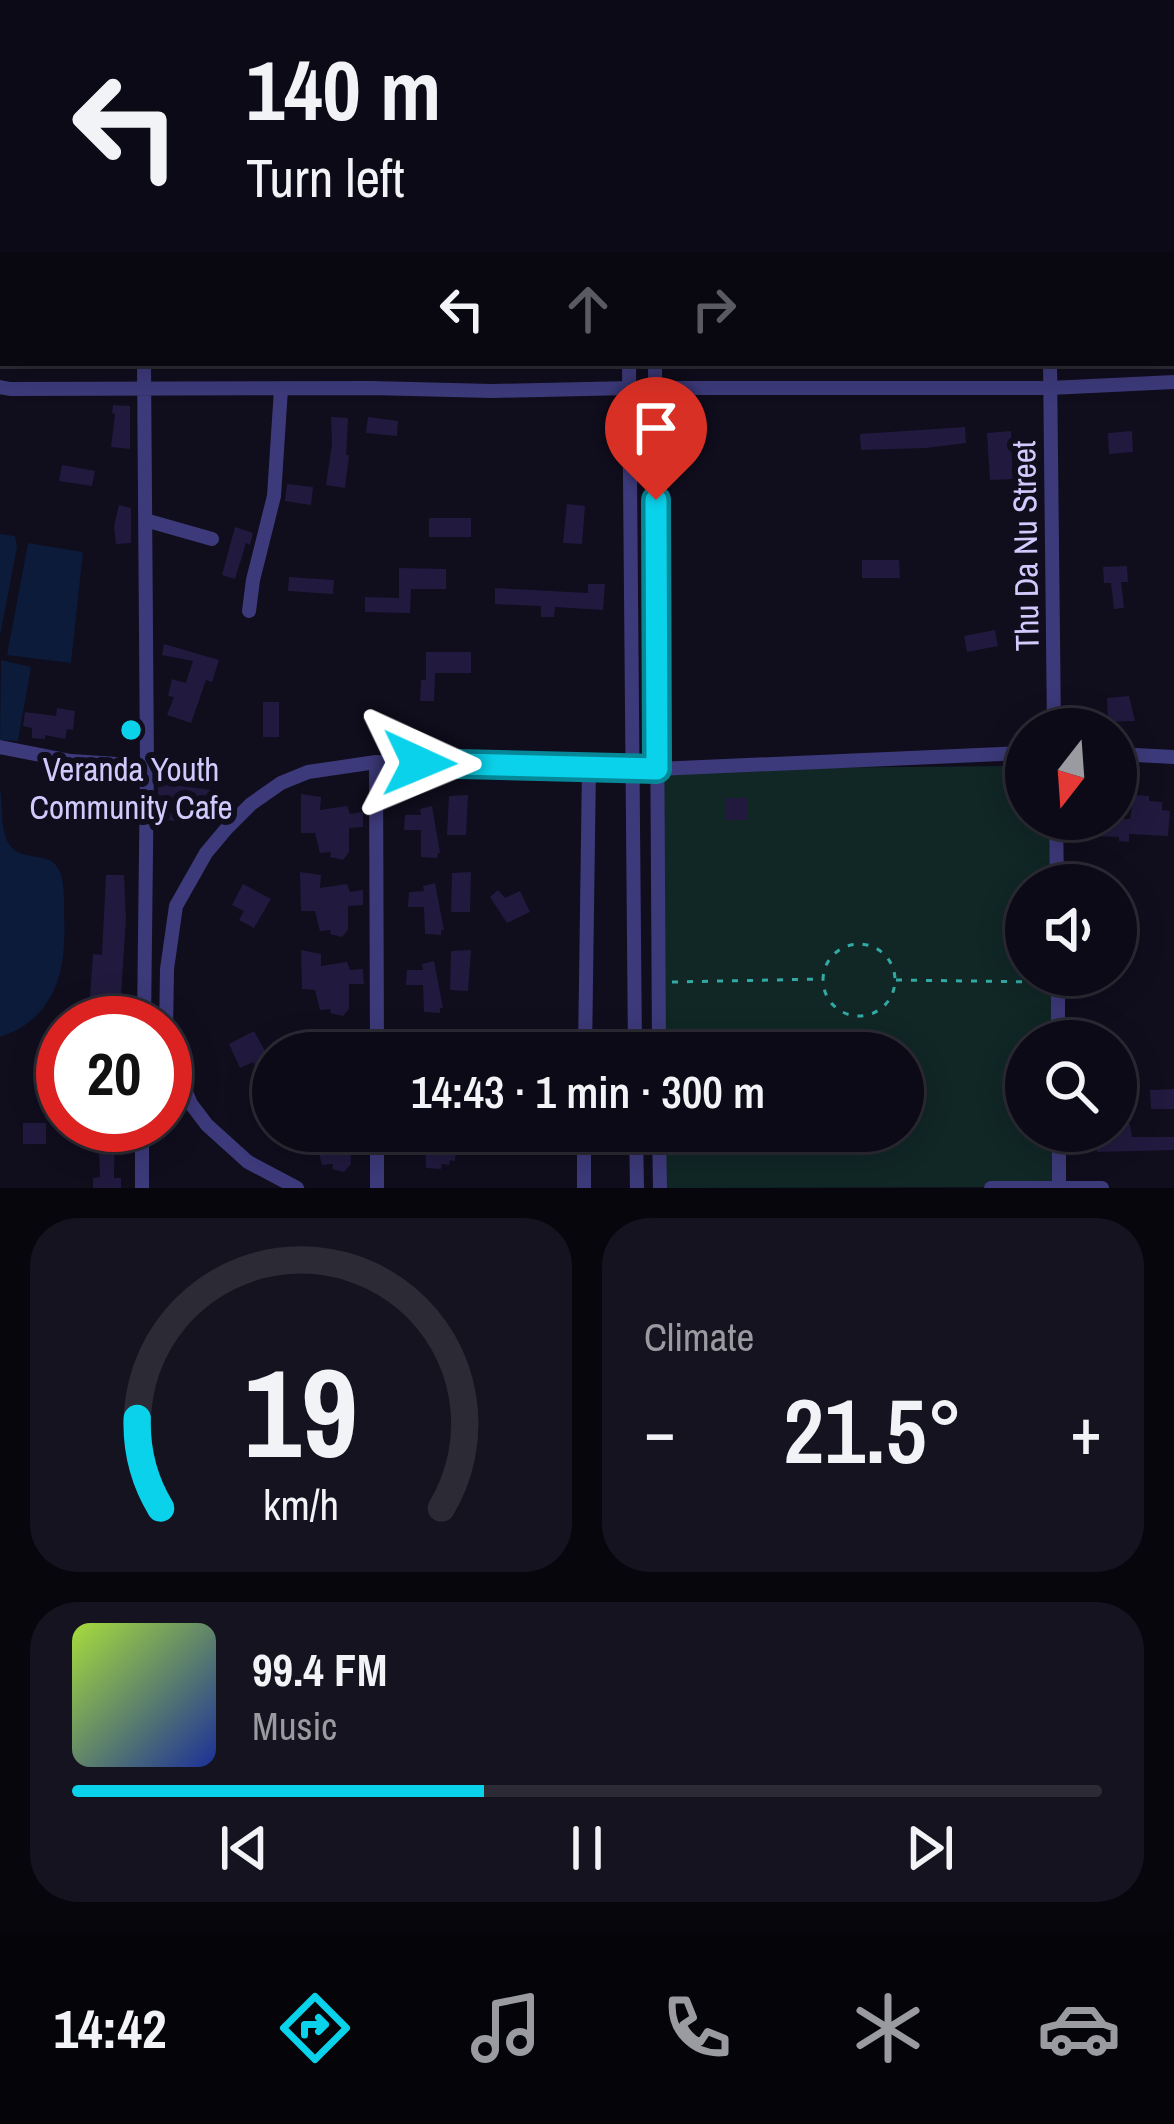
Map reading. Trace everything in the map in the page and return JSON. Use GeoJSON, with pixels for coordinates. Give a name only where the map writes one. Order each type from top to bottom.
{"type":"FeatureCollection","features":[{"type":"Feature","properties":{"kind":"street"},"geometry":{"type":"LineString","coordinates":[[144,366],[144,996]]}},
{"type":"Feature","properties":{"kind":"street"},"geometry":{"type":"LineString","coordinates":[[629,366],[634,1032]]}},
{"type":"Feature","properties":{"kind":"street"},"geometry":{"type":"LineString","coordinates":[[656,366],[658,1032]]}},
{"type":"Feature","properties":{"kind":"street","name":"Thu Da Nu Street"},"geometry":{"type":"LineString","coordinates":[[1050,366],[1054,708]]}},
{"type":"Feature","properties":{"kind":"street"},"geometry":{"type":"LineString","coordinates":[[0,387],[492,391],[1050,388],[1174,382]]}},
{"type":"Feature","properties":{"kind":"street"},"geometry":{"type":"LineString","coordinates":[[249,611],[274,496],[281,388]]}},
{"type":"Feature","properties":{"kind":"street"},"geometry":{"type":"LineString","coordinates":[[146,520],[212,539]]}},
{"type":"Feature","properties":{"kind":"street"},"geometry":{"type":"LineString","coordinates":[[630,537],[656,538]]}},
{"type":"Feature","properties":{"kind":"street"},"geometry":{"type":"LineString","coordinates":[[0,747],[71,761],[147,766]]}},
{"type":"Feature","properties":{"kind":"street"},"geometry":{"type":"LineString","coordinates":[[297,1188],[248,1162],[207,1125],[191,1104],[166,1032],[176,906],[197,867],[227,828],[281,783],[308,772],[376,762],[657,769],[1005,754]]}},
{"type":"Feature","properties":{"kind":"street"},"geometry":{"type":"LineString","coordinates":[[1137,755],[1174,757]]}},
{"type":"Feature","properties":{"kind":"street"},"geometry":{"type":"LineString","coordinates":[[376,762],[377,1032]]}},
{"type":"Feature","properties":{"kind":"street"},"geometry":{"type":"LineString","coordinates":[[585,1032],[589,766]]}},
{"type":"Feature","properties":{"kind":"street"},"geometry":{"type":"LineString","coordinates":[[142,1152],[142,1188]]}},
{"type":"Feature","properties":{"kind":"street"},"geometry":{"type":"LineString","coordinates":[[377,1152],[377,1188]]}},
{"type":"Feature","properties":{"kind":"street"},"geometry":{"type":"LineString","coordinates":[[584,1152],[584,1188]]}},
{"type":"Feature","properties":{"kind":"street"},"geometry":{"type":"LineString","coordinates":[[636,1152],[637,1188]]}},
{"type":"Feature","properties":{"kind":"street"},"geometry":{"type":"LineString","coordinates":[[659,1152],[660,1188]]}},
{"type":"Feature","properties":{"kind":"street"},"geometry":{"type":"LineString","coordinates":[[1058,1152],[1059,1187]]}},
{"type":"Feature","properties":{"kind":"street"},"geometry":{"type":"LineString","coordinates":[[991,1188],[1102,1188]]}},
{"type":"Feature","properties":{"kind":"path"},"geometry":{"type":"LineString","coordinates":[[856,944],[883,954],[895,980],[884,1006],[856,1016],[830,1002],[822,980],[835,953],[856,944]]}},
{"type":"Feature","properties":{"kind":"path"},"geometry":{"type":"LineString","coordinates":[[895,980],[1005,979]]}},
{"type":"Feature","properties":{"kind":"path"},"geometry":{"type":"LineString","coordinates":[[658,982],[822,980]]}},
{"type":"Feature","properties":{"kind":"green space"},"geometry":{"type":"Polygon","coordinates":[[[1005,766],[1005,840],[1058,840],[1058,864],[1005,864],[1005,996],[1058,996],[1058,1020],[1005,1020],[1005,1152],[1059,1152],[1059,1187],[660,1188],[659,1152],[924,1152],[924,1032],[659,1032],[657,769],[1005,766]]]}},
{"type":"Feature","properties":{"kind":"water"},"geometry":{"type":"Polygon","coordinates":[[[0,534],[15,536],[17,547],[0,636],[0,534]]]}},
{"type":"Feature","properties":{"kind":"water"},"geometry":{"type":"Polygon","coordinates":[[[28,543],[83,552],[71,663],[7,655],[28,543]]]}},
{"type":"Feature","properties":{"kind":"water"},"geometry":{"type":"Polygon","coordinates":[[[1,660],[31,667],[18,741],[0,740],[1,660]]]}},
{"type":"Feature","properties":{"kind":"water"},"geometry":{"type":"Polygon","coordinates":[[[0,788],[9,844],[20,853],[54,863],[60,873],[64,935],[60,972],[50,996],[36,996],[34,1018],[0,1037],[0,788]]]}},
{"type":"Feature","properties":{"kind":"building"},"geometry":{"type":"Polygon","coordinates":[[[113,405],[130,406],[130,449],[111,447],[113,405]]]}},
{"type":"Feature","properties":{"kind":"building"},"geometry":{"type":"Polygon","coordinates":[[[331,417],[348,418],[345,488],[326,485],[331,417]]]}},
{"type":"Feature","properties":{"kind":"building"},"geometry":{"type":"Polygon","coordinates":[[[368,417],[398,421],[397,436],[366,433],[368,417]]]}},
{"type":"Feature","properties":{"kind":"building"},"geometry":{"type":"Polygon","coordinates":[[[965,427],[966,443],[861,450],[860,434],[965,427]]]}},
{"type":"Feature","properties":{"kind":"building"},"geometry":{"type":"Polygon","coordinates":[[[1011,431],[1013,479],[990,480],[987,433],[1011,431]]]}},
{"type":"Feature","properties":{"kind":"building"},"geometry":{"type":"Polygon","coordinates":[[[1132,431],[1133,452],[1109,454],[1108,433],[1132,431]]]}},
{"type":"Feature","properties":{"kind":"building"},"geometry":{"type":"Polygon","coordinates":[[[62,465],[95,471],[92,486],[59,481],[62,465]]]}},
{"type":"Feature","properties":{"kind":"building"},"geometry":{"type":"Polygon","coordinates":[[[287,484],[313,487],[311,505],[285,501],[287,484]]]}},
{"type":"Feature","properties":{"kind":"building"},"geometry":{"type":"Polygon","coordinates":[[[567,504],[585,506],[582,544],[563,543],[567,504]]]}},
{"type":"Feature","properties":{"kind":"building"},"geometry":{"type":"Polygon","coordinates":[[[119,505],[131,508],[131,543],[116,544],[119,505]]]}},
{"type":"Feature","properties":{"kind":"building"},"geometry":{"type":"Polygon","coordinates":[[[429,518],[471,518],[471,537],[429,537],[429,518]]]}},
{"type":"Feature","properties":{"kind":"building"},"geometry":{"type":"Polygon","coordinates":[[[235,527],[253,533],[235,579],[222,575],[235,527]]]}},
{"type":"Feature","properties":{"kind":"building"},"geometry":{"type":"Polygon","coordinates":[[[862,560],[899,560],[900,578],[862,578],[862,560]]]}},
{"type":"Feature","properties":{"kind":"building"},"geometry":{"type":"Polygon","coordinates":[[[1127,566],[1128,582],[1121,582],[1124,608],[1114,609],[1111,583],[1104,583],[1103,567],[1127,566]]]}},
{"type":"Feature","properties":{"kind":"building"},"geometry":{"type":"Polygon","coordinates":[[[399,568],[446,569],[446,589],[411,589],[410,613],[365,612],[365,597],[399,598],[399,568]]]}},
{"type":"Feature","properties":{"kind":"building"},"geometry":{"type":"Polygon","coordinates":[[[289,577],[334,580],[333,594],[288,591],[289,577]]]}},
{"type":"Feature","properties":{"kind":"building"},"geometry":{"type":"Polygon","coordinates":[[[588,584],[605,584],[603,610],[555,607],[554,617],[541,617],[541,606],[495,604],[495,588],[588,593],[588,584]]]}},
{"type":"Feature","properties":{"kind":"building"},"geometry":{"type":"Polygon","coordinates":[[[995,630],[998,646],[967,652],[964,636],[995,630]]]}},
{"type":"Feature","properties":{"kind":"building"},"geometry":{"type":"Polygon","coordinates":[[[164,644],[219,660],[212,682],[206,680],[191,723],[167,715],[174,697],[168,696],[172,679],[186,683],[193,661],[162,655],[164,644]]]}},
{"type":"Feature","properties":{"kind":"building"},"geometry":{"type":"Polygon","coordinates":[[[426,652],[471,652],[471,673],[435,673],[434,701],[420,701],[426,652]]]}},
{"type":"Feature","properties":{"kind":"building"},"geometry":{"type":"Polygon","coordinates":[[[1129,696],[1132,708],[1107,708],[1107,698],[1129,696]]]}},
{"type":"Feature","properties":{"kind":"building"},"geometry":{"type":"Polygon","coordinates":[[[263,702],[279,702],[279,737],[263,737],[263,702]]]}},
{"type":"Feature","properties":{"kind":"building"},"geometry":{"type":"Polygon","coordinates":[[[57,708],[75,711],[73,730],[67,729],[65,739],[32,738],[32,728],[23,726],[25,712],[56,716],[57,708]]]}},
{"type":"Feature","properties":{"kind":"building"},"geometry":{"type":"Polygon","coordinates":[[[158,783],[220,791],[216,814],[180,809],[180,821],[158,820],[158,783]]]}},
{"type":"Feature","properties":{"kind":"building"},"geometry":{"type":"Polygon","coordinates":[[[301,794],[321,797],[320,810],[347,806],[350,814],[363,812],[363,827],[349,828],[349,852],[343,860],[330,857],[331,852],[320,853],[315,833],[301,833],[301,794]]]}},
{"type":"Feature","properties":{"kind":"building"},"geometry":{"type":"Polygon","coordinates":[[[468,795],[466,835],[447,835],[449,796],[468,795]]]}},
{"type":"Feature","properties":{"kind":"building"},"geometry":{"type":"Polygon","coordinates":[[[1137,795],[1162,802],[1162,810],[1170,811],[1168,836],[1137,834],[1137,795]]]}},
{"type":"Feature","properties":{"kind":"building"},"geometry":{"type":"Polygon","coordinates":[[[725,798],[747,798],[747,820],[725,820],[725,798]]]}},
{"type":"Feature","properties":{"kind":"building"},"geometry":{"type":"Polygon","coordinates":[[[432,806],[437,858],[421,857],[421,830],[404,830],[405,815],[421,815],[420,809],[432,806]]]}},
{"type":"Feature","properties":{"kind":"building"},"geometry":{"type":"Polygon","coordinates":[[[300,872],[321,875],[320,888],[347,884],[350,892],[363,890],[363,905],[348,906],[348,930],[342,937],[330,934],[331,930],[320,931],[315,911],[301,911],[300,872]]]}},
{"type":"Feature","properties":{"kind":"building"},"geometry":{"type":"Polygon","coordinates":[[[471,872],[470,912],[451,912],[452,873],[471,872]]]}},
{"type":"Feature","properties":{"kind":"building"},"geometry":{"type":"Polygon","coordinates":[[[106,875],[124,875],[121,996],[90,996],[93,954],[102,955],[106,875]]]}},
{"type":"Feature","properties":{"kind":"building"},"geometry":{"type":"Polygon","coordinates":[[[435,883],[441,935],[425,934],[424,907],[408,907],[409,892],[424,891],[423,886],[435,883]]]}},
{"type":"Feature","properties":{"kind":"building"},"geometry":{"type":"Polygon","coordinates":[[[243,884],[271,899],[254,928],[239,920],[244,911],[232,905],[243,884]]]}},
{"type":"Feature","properties":{"kind":"building"},"geometry":{"type":"Polygon","coordinates":[[[498,890],[505,898],[520,891],[530,912],[507,923],[490,897],[498,890]]]}},
{"type":"Feature","properties":{"kind":"building"},"geometry":{"type":"Polygon","coordinates":[[[301,950],[321,954],[321,966],[347,962],[350,970],[363,969],[364,984],[349,984],[349,1009],[343,1016],[330,1013],[331,1009],[320,1010],[315,990],[302,989],[301,950]]]}},
{"type":"Feature","properties":{"kind":"building"},"geometry":{"type":"Polygon","coordinates":[[[471,950],[468,991],[450,990],[451,951],[471,950]]]}},
{"type":"Feature","properties":{"kind":"building"},"geometry":{"type":"Polygon","coordinates":[[[434,961],[440,1013],[424,1012],[423,985],[406,985],[407,970],[423,970],[422,964],[434,961]]]}},
{"type":"Feature","properties":{"kind":"building"},"geometry":{"type":"Polygon","coordinates":[[[252,1032],[252,1062],[240,1068],[229,1044],[252,1032]]]}},
{"type":"Feature","properties":{"kind":"building"},"geometry":{"type":"Polygon","coordinates":[[[1174,1089],[1174,1109],[1151,1109],[1150,1090],[1174,1089]]]}},
{"type":"Feature","properties":{"kind":"building"},"geometry":{"type":"Polygon","coordinates":[[[23,1123],[36,1123],[36,1144],[23,1144],[23,1123]]]}},
{"type":"Feature","properties":{"kind":"building"},"geometry":{"type":"Polygon","coordinates":[[[1137,1137],[1174,1137],[1174,1150],[1137,1151],[1137,1137]]]}},
{"type":"Feature","properties":{"kind":"building"},"geometry":{"type":"Polygon","coordinates":[[[99,1152],[115,1152],[114,1178],[121,1178],[121,1188],[93,1188],[93,1178],[100,1177],[99,1152]]]}},
{"type":"Feature","properties":{"kind":"building"},"geometry":{"type":"Polygon","coordinates":[[[319,1152],[350,1152],[351,1164],[344,1172],[332,1169],[333,1164],[322,1165],[319,1152]]]}},
{"type":"Feature","properties":{"kind":"building"},"geometry":{"type":"Polygon","coordinates":[[[425,1152],[456,1152],[449,1165],[426,1168],[425,1152]]]}},
{"type":"Feature","properties":{"kind":"place","name":"Veranda Youth Community Cafe"},"geometry":{"type":"Point","coordinates":[131,730]}},
{"type":"Feature","properties":{"kind":"route"},"geometry":{"type":"LineString","coordinates":[[419,763],[657,769],[656,500]]}}]}
